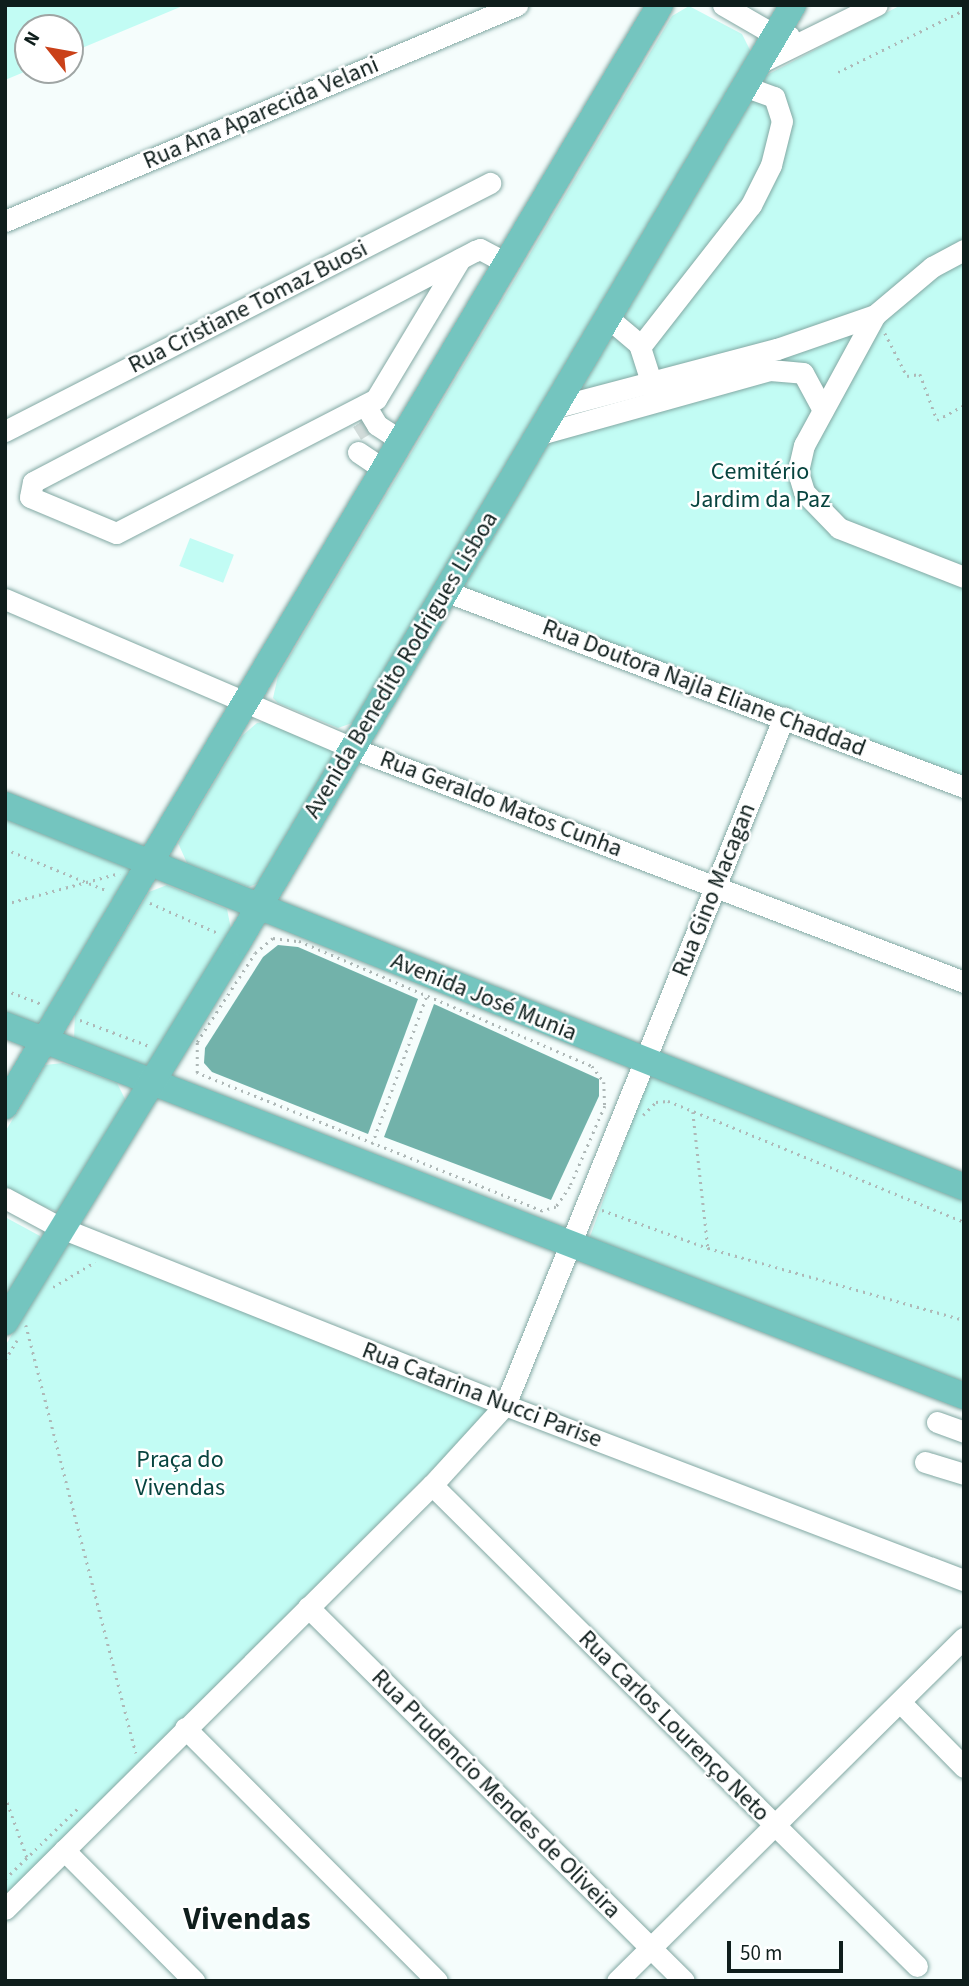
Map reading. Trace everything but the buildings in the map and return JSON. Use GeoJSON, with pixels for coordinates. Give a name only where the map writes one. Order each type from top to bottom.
{"type":"FeatureCollection","features":[{"type":"Feature","properties":{"kind":"main road"},"geometry":{"type":"LineString","coordinates":[[5,1106],[392,453],[497,258],[660,5]]}},
{"type":"Feature","properties":{"kind":"main road","name":"Avenida Benedito Rodrigues Lisboa"},"geometry":{"type":"LineString","coordinates":[[16,1324],[61,1228],[258,907],[793,5]]}},
{"type":"Feature","properties":{"kind":"main road","name":"Avenida José Munia"},"geometry":{"type":"LineString","coordinates":[[5,805],[642,1061],[964,1187]]}},
{"type":"Feature","properties":{"kind":"main road"},"geometry":{"type":"LineString","coordinates":[[5,1025],[572,1248],[964,1396]]}},
{"type":"Feature","properties":{"kind":"street","name":"Rua Ana Aparecida Velani"},"geometry":{"type":"LineString","coordinates":[[5,221],[517,5]]}},
{"type":"Feature","properties":{"kind":"street"},"geometry":{"type":"LineString","coordinates":[[723,5],[775,35],[812,38]]}},
{"type":"Feature","properties":{"kind":"street"},"geometry":{"type":"LineString","coordinates":[[761,62],[877,5]]}},
{"type":"Feature","properties":{"kind":"street"},"geometry":{"type":"LineString","coordinates":[[640,347],[731,232],[771,165],[782,121],[774,97],[744,86]]}},
{"type":"Feature","properties":{"kind":"street","name":"Rua Cristiane Tomaz Buosi"},"geometry":{"type":"LineString","coordinates":[[5,431],[490,183]]}},
{"type":"Feature","properties":{"kind":"street"},"geometry":{"type":"LineString","coordinates":[[437,281],[376,399],[359,424],[116,533],[28,494],[33,482],[437,281],[460,259],[480,248],[497,258]]}},
{"type":"Feature","properties":{"kind":"street"},"geometry":{"type":"LineString","coordinates":[[964,250],[932,267],[875,315],[822,410],[798,472],[818,512],[839,528],[964,577]]}},
{"type":"Feature","properties":{"kind":"street"},"geometry":{"type":"LineString","coordinates":[[537,435],[654,390],[875,315]]}},
{"type":"Feature","properties":{"kind":"street"},"geometry":{"type":"LineString","coordinates":[[607,317],[628,330],[640,347],[654,390]]}},
{"type":"Feature","properties":{"kind":"street"},"geometry":{"type":"LineString","coordinates":[[553,408],[790,369],[814,386],[822,410]]}},
{"type":"Feature","properties":{"kind":"street"},"geometry":{"type":"LineString","coordinates":[[359,424],[392,453]]}},
{"type":"Feature","properties":{"kind":"street"},"geometry":{"type":"LineString","coordinates":[[359,424],[392,453]]}},
{"type":"Feature","properties":{"kind":"street","name":"Rua Doutora Najla Eliane Chaddad"},"geometry":{"type":"LineString","coordinates":[[444,591],[964,787]]}},
{"type":"Feature","properties":{"kind":"street","name":"Rua Geraldo Matos Cunha"},"geometry":{"type":"LineString","coordinates":[[5,599],[244,704],[352,748],[718,885],[964,982]]}},
{"type":"Feature","properties":{"kind":"street","name":"Rua Gino Macagan"},"geometry":{"type":"LineString","coordinates":[[5,1909],[432,1485],[505,1405],[572,1248],[642,1061],[718,885],[784,717]]}},
{"type":"Feature","properties":{"kind":"street","name":"Rua Catarina Nucci Parise"},"geometry":{"type":"LineString","coordinates":[[5,1198],[61,1228],[505,1405],[964,1580]]}},
{"type":"Feature","properties":{"kind":"street"},"geometry":{"type":"LineString","coordinates":[[937,1422],[964,1432]]}},
{"type":"Feature","properties":{"kind":"street"},"geometry":{"type":"LineString","coordinates":[[925,1462],[964,1474]]}},
{"type":"Feature","properties":{"kind":"street","name":"Rua Carlos Lourenço Neto"},"geometry":{"type":"LineString","coordinates":[[432,1485],[917,1965]]}},
{"type":"Feature","properties":{"kind":"street","name":"Rua Prudencio Mendes de Oliveira"},"geometry":{"type":"LineString","coordinates":[[308,1607],[684,1981]]}},
{"type":"Feature","properties":{"kind":"street"},"geometry":{"type":"LineString","coordinates":[[617,1981],[964,1638]]}},
{"type":"Feature","properties":{"kind":"street"},"geometry":{"type":"LineString","coordinates":[[901,1703],[964,1767]]}},
{"type":"Feature","properties":{"kind":"street"},"geometry":{"type":"LineString","coordinates":[[185,1728],[437,1981]]}},
{"type":"Feature","properties":{"kind":"street"},"geometry":{"type":"LineString","coordinates":[[64,1850],[194,1981]]}},
{"type":"Feature","properties":{"kind":"path"},"geometry":{"type":"LineString","coordinates":[[838,72],[964,10]]}},
{"type":"Feature","properties":{"kind":"path"},"geometry":{"type":"LineString","coordinates":[[875,315],[907,376],[920,374],[937,420],[964,405]]}},
{"type":"Feature","properties":{"kind":"path"},"geometry":{"type":"LineString","coordinates":[[5,904],[122,873],[124,882]]}},
{"type":"Feature","properties":{"kind":"path"},"geometry":{"type":"LineString","coordinates":[[273,938],[299,942],[426,997],[583,1059],[604,1083],[605,1106],[570,1187],[549,1211],[372,1144],[201,1077],[193,1061],[197,1042],[255,953],[273,938]]}},
{"type":"Feature","properties":{"kind":"path"},"geometry":{"type":"LineString","coordinates":[[5,990],[169,1053]]}},
{"type":"Feature","properties":{"kind":"path"},"geometry":{"type":"LineString","coordinates":[[372,1144],[426,997]]}},
{"type":"Feature","properties":{"kind":"path"},"geometry":{"type":"LineString","coordinates":[[635,1124],[656,1102],[693,1112],[964,1222]]}},
{"type":"Feature","properties":{"kind":"path"},"geometry":{"type":"LineString","coordinates":[[693,1112],[708,1248]]}},
{"type":"Feature","properties":{"kind":"path"},"geometry":{"type":"LineString","coordinates":[[594,1219],[603,1196]]}},
{"type":"Feature","properties":{"kind":"path"},"geometry":{"type":"LineString","coordinates":[[598,1209],[708,1248],[964,1320]]}},
{"type":"Feature","properties":{"kind":"path"},"geometry":{"type":"LineString","coordinates":[[53,1280],[47,1292],[79,1268],[105,1260],[95,1256]]}},
{"type":"Feature","properties":{"kind":"path"},"geometry":{"type":"LineString","coordinates":[[5,1360],[16,1324],[33,1314]]}},
{"type":"Feature","properties":{"kind":"path"},"geometry":{"type":"LineString","coordinates":[[16,1324],[136,1753]]}},
{"type":"Feature","properties":{"kind":"path"},"geometry":{"type":"LineString","coordinates":[[126,1762],[146,1743]]}},
{"type":"Feature","properties":{"kind":"path"},"geometry":{"type":"LineString","coordinates":[[5,1796],[27,1857]]}},
{"type":"Feature","properties":{"kind":"path"},"geometry":{"type":"LineString","coordinates":[[5,1879],[87,1800]]}},
{"type":"Feature","properties":{"kind":"green space"},"geometry":{"type":"Polygon","coordinates":[[[5,5],[185,5],[84,47],[84,14],[14,14],[14,76],[5,80],[5,5]]]}},
{"type":"Feature","properties":{"kind":"green space","name":"Cemitério Jardim da Paz"},"geometry":{"type":"Polygon","coordinates":[[[901,5],[964,5],[964,781],[462,590],[763,77],[901,5]]]}},
{"type":"Feature","properties":{"kind":"green space"},"geometry":{"type":"Polygon","coordinates":[[[689,6],[742,34],[751,52],[355,722],[338,728],[278,703],[273,698],[278,676],[672,16],[689,6]]]}},
{"type":"Feature","properties":{"kind":"green space"},"geometry":{"type":"Polygon","coordinates":[[[190,538],[234,555],[223,583],[179,566],[190,538]]]}},
{"type":"Feature","properties":{"kind":"green space"},"geometry":{"type":"Polygon","coordinates":[[[271,721],[334,751],[336,758],[262,882],[248,887],[187,863],[178,843],[242,736],[257,723],[271,721]]]}},
{"type":"Feature","properties":{"kind":"green space"},"geometry":{"type":"Polygon","coordinates":[[[5,818],[137,869],[41,1029],[5,1014],[5,818]]]}},
{"type":"Feature","properties":{"kind":"green space"},"geometry":{"type":"Polygon","coordinates":[[[167,885],[227,909],[232,934],[158,1056],[144,1066],[74,1040],[75,1013],[149,892],[167,885]]]}},
{"type":"Feature","properties":{"kind":"green space"},"geometry":{"type":"Polygon","coordinates":[[[63,1063],[117,1083],[126,1101],[69,1204],[56,1211],[5,1192],[5,1132],[45,1065],[63,1063]]]}},
{"type":"Feature","properties":{"kind":"green space"},"geometry":{"type":"Polygon","coordinates":[[[650,1071],[964,1194],[964,1388],[587,1245],[650,1071]]]}},
{"type":"Feature","properties":{"kind":"green space"},"geometry":{"type":"Polygon","coordinates":[[[5,1217],[40,1236],[41,1253],[5,1313],[5,1217]]]}},
{"type":"Feature","properties":{"kind":"green space","name":"Praça do Vivendas"},"geometry":{"type":"Polygon","coordinates":[[[69,1241],[492,1410],[5,1896],[5,1346],[69,1241]]]}},
{"type":"Feature","properties":{"kind":"shaded area"},"geometry":{"type":"Polygon","coordinates":[[[278,945],[298,947],[418,999],[368,1134],[212,1072],[204,1063],[205,1048],[263,957],[278,945]]]}},
{"type":"Feature","properties":{"kind":"shaded area"},"geometry":{"type":"Polygon","coordinates":[[[434,1004],[599,1079],[599,1096],[551,1200],[384,1137],[434,1004]]]}},
{"type":"Feature","properties":{"kind":"tunnel"},"geometry":{"type":"LineString","coordinates":[[362,421],[370,434]]}},
{"type":"Feature","properties":{"kind":"district","name":"Vivendas"},"geometry":{"type":"Point","coordinates":[247,1919]}}]}
